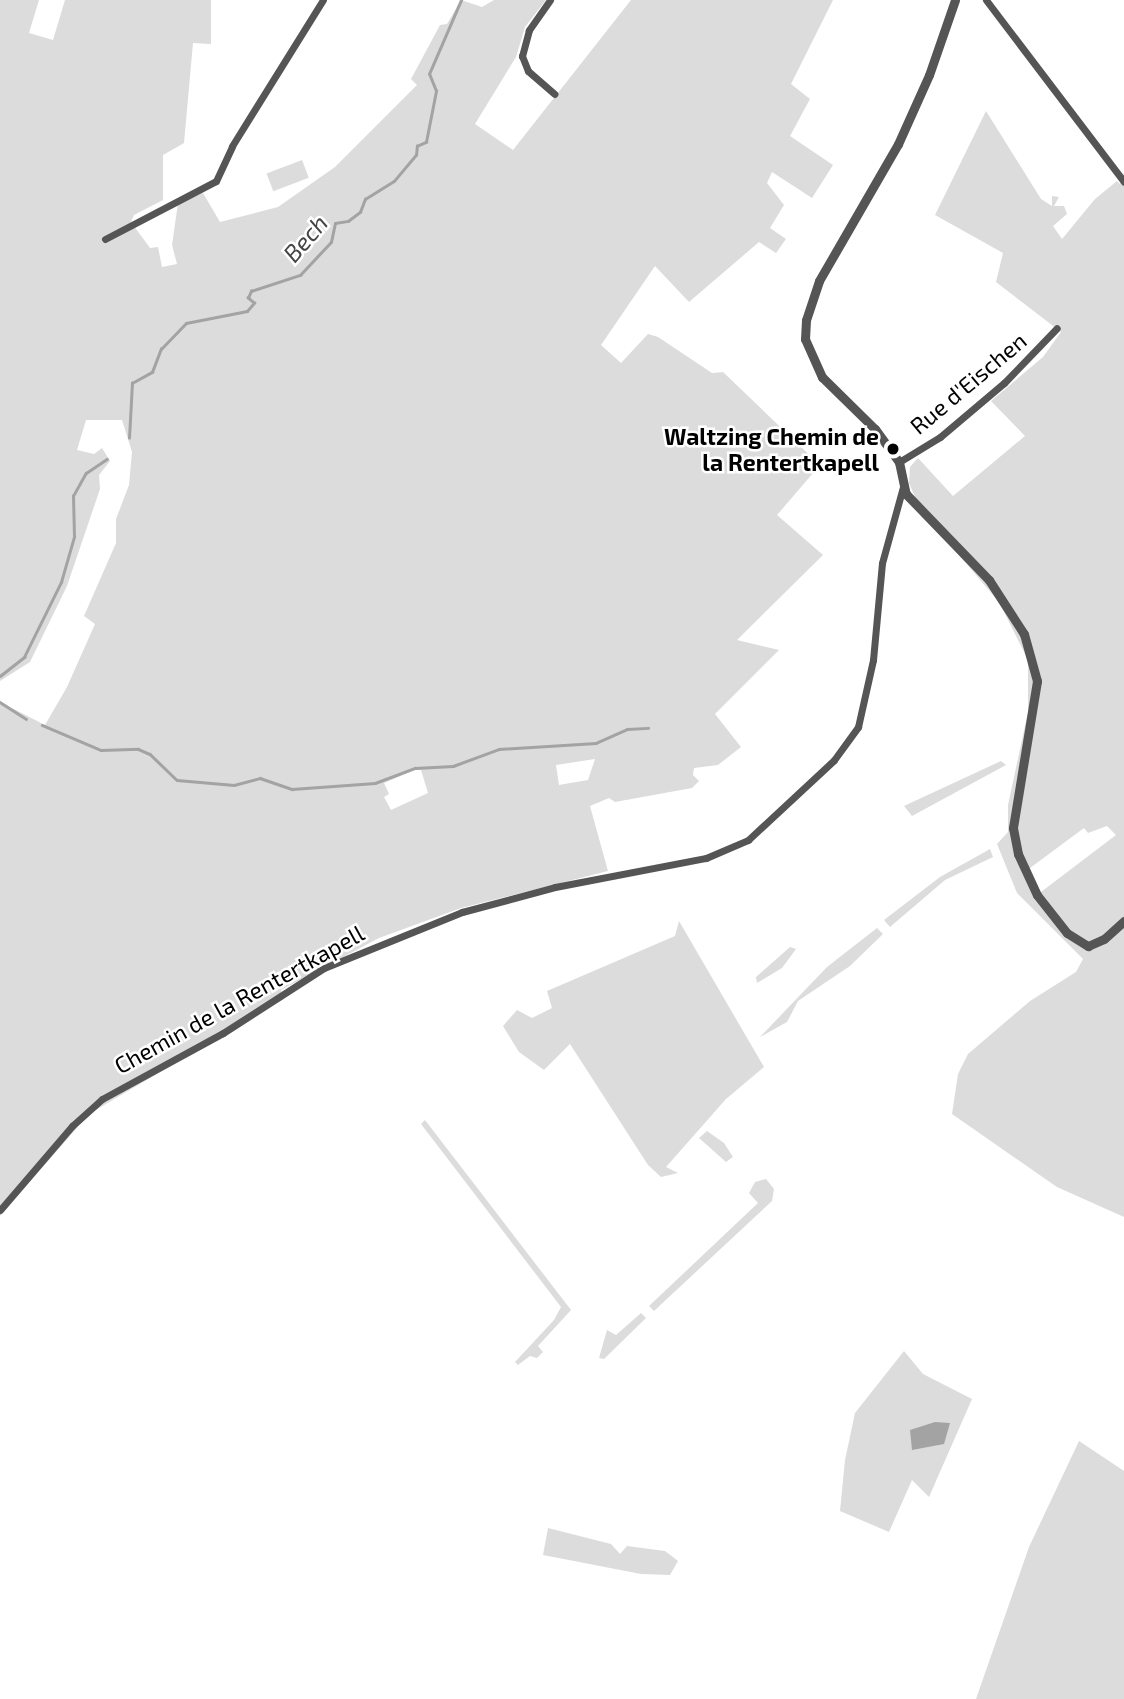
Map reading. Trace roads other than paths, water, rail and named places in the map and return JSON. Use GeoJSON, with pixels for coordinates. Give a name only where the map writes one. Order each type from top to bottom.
{"type":"FeatureCollection","features":[{"type":"Feature","properties":{"kind":"street"},"geometry":{"type":"LineString","coordinates":[[105,239],[216,181],[232,146],[323,0]]}},
{"type":"Feature","properties":{"kind":"street"},"geometry":{"type":"LineString","coordinates":[[550,0],[528,30],[522,56],[528,71],[554,94]]}},
{"type":"Feature","properties":{"kind":"street","name":"Chemin de la Rentertkapell"},"geometry":{"type":"LineString","coordinates":[[0,1210],[66,1133],[102,1099],[223,1033],[324,968],[462,912],[555,887],[706,858],[748,840],[834,760],[858,727],[873,660],[882,563],[903,487],[899,462],[875,429],[822,377],[805,339],[806,320],[820,281],[898,144],[929,75],[955,0]]}},
{"type":"Feature","properties":{"kind":"street"},"geometry":{"type":"LineString","coordinates":[[986,0],[1124,181]]}},
{"type":"Feature","properties":{"kind":"street","name":"Rue d'Eischen"},"geometry":{"type":"LineString","coordinates":[[899,462],[940,437],[995,391],[1057,328]]}},
{"type":"Feature","properties":{"kind":"street"},"geometry":{"type":"LineString","coordinates":[[903,487],[989,580],[1024,634],[1033,659],[1034,713],[1019,778],[1013,828],[1018,854],[1037,895],[1067,933],[1088,946],[1104,939],[1124,921]]}},
{"type":"Feature","properties":{"kind":"waterway","name":"Bech"},"geometry":{"type":"LineString","coordinates":[[129,438],[132,383],[152,372],[161,349],[186,323],[247,311],[254,303],[248,298],[251,291],[300,275],[331,242],[335,223],[348,221],[360,212],[365,199],[394,181],[416,155],[417,146],[426,142],[436,91],[429,74],[461,0]]}},
{"type":"Feature","properties":{"kind":"waterway","name":"Bech"},"geometry":{"type":"LineString","coordinates":[[0,676],[24,657],[61,582],[74,537],[73,496],[86,473],[107,459]]}},
{"type":"Feature","properties":{"kind":"waterway"},"geometry":{"type":"LineString","coordinates":[[0,702],[26,719]]}},
{"type":"Feature","properties":{"kind":"waterway"},"geometry":{"type":"LineString","coordinates":[[42,725],[101,750],[138,749],[150,754],[177,780],[234,785],[260,778],[292,789],[375,783],[415,768],[453,766],[499,749],[596,743],[627,729],[648,728]]}},
{"type":"Feature","properties":{"kind":"place","name":"Waltzing Chemin de la Rentertkapell"},"geometry":{"type":"Point","coordinates":[893,449]}}]}
